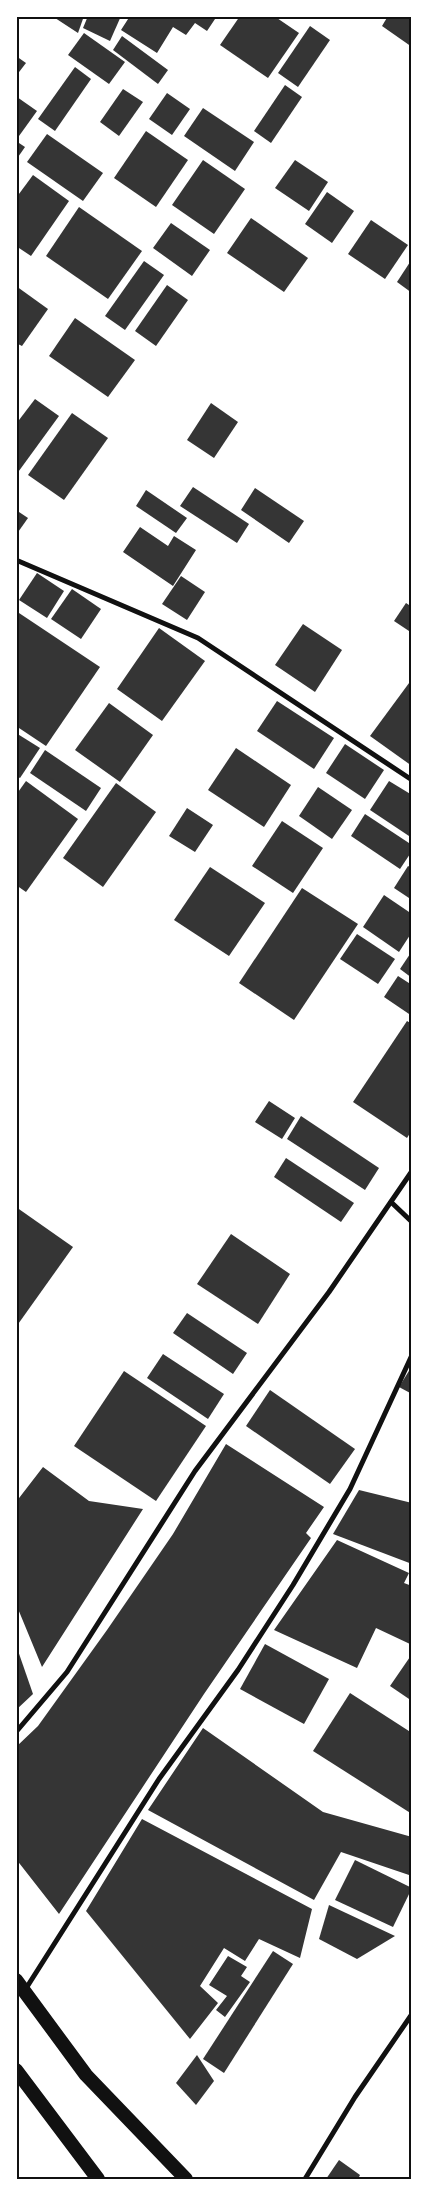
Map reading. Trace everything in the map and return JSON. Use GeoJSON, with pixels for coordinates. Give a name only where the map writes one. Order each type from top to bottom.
{"type":"FeatureCollection","features":[{"type":"Feature","properties":{"kind":"highway"},"geometry":{"type":"LineString","coordinates":[[20,1985],[86,2075],[186,2179]]}},
{"type":"Feature","properties":{"kind":"highway"},"geometry":{"type":"LineString","coordinates":[[16,2070],[98,2179]]}},
{"type":"Feature","properties":{"kind":"street"},"geometry":{"type":"LineString","coordinates":[[16,560],[198,638],[412,780]]}},
{"type":"Feature","properties":{"kind":"street"},"geometry":{"type":"LineString","coordinates":[[16,1732],[67,1672],[195,1471],[329,1292],[412,1171]]}},
{"type":"Feature","properties":{"kind":"street"},"geometry":{"type":"LineString","coordinates":[[392,1202],[412,1222]]}},
{"type":"Feature","properties":{"kind":"street"},"geometry":{"type":"LineString","coordinates":[[20,1985],[159,1778],[238,1670],[293,1586],[350,1489],[412,1355]]}},
{"type":"Feature","properties":{"kind":"street"},"geometry":{"type":"LineString","coordinates":[[305,2179],[355,2097],[412,2014]]}},
{"type":"Feature","properties":{"kind":"building"},"geometry":{"type":"Polygon","coordinates":[[[52,16],[84,16],[78,33],[52,16]]]}},
{"type":"Feature","properties":{"kind":"building"},"geometry":{"type":"Polygon","coordinates":[[[88,16],[121,16],[110,41],[83,28],[88,16]]]}},
{"type":"Feature","properties":{"kind":"building"},"geometry":{"type":"Polygon","coordinates":[[[130,16],[217,16],[207,31],[195,23],[186,35],[173,27],[157,53],[121,30],[130,16]]]}},
{"type":"Feature","properties":{"kind":"building"},"geometry":{"type":"Polygon","coordinates":[[[240,16],[274,16],[299,33],[268,78],[220,45],[240,16]]]}},
{"type":"Feature","properties":{"kind":"building"},"geometry":{"type":"Polygon","coordinates":[[[388,16],[412,16],[412,47],[382,26],[388,16]]]}},
{"type":"Feature","properties":{"kind":"building"},"geometry":{"type":"Polygon","coordinates":[[[310,26],[330,40],[298,87],[278,73],[310,26]]]}},
{"type":"Feature","properties":{"kind":"building"},"geometry":{"type":"Polygon","coordinates":[[[84,33],[125,62],[109,84],[68,55],[84,33]]]}},
{"type":"Feature","properties":{"kind":"building"},"geometry":{"type":"Polygon","coordinates":[[[122,36],[168,70],[158,84],[113,50],[122,36]]]}},
{"type":"Feature","properties":{"kind":"building"},"geometry":{"type":"Polygon","coordinates":[[[16,56],[26,63],[16,76],[16,56]]]}},
{"type":"Feature","properties":{"kind":"building"},"geometry":{"type":"Polygon","coordinates":[[[75,67],[91,79],[55,131],[38,119],[75,67]]]}},
{"type":"Feature","properties":{"kind":"building"},"geometry":{"type":"Polygon","coordinates":[[[285,85],[302,97],[271,143],[254,131],[285,85]]]}},
{"type":"Feature","properties":{"kind":"building"},"geometry":{"type":"Polygon","coordinates":[[[123,89],[143,102],[119,136],[100,122],[123,89]]]}},
{"type":"Feature","properties":{"kind":"building"},"geometry":{"type":"Polygon","coordinates":[[[167,93],[190,109],[172,135],[149,119],[167,93]]]}},
{"type":"Feature","properties":{"kind":"building"},"geometry":{"type":"Polygon","coordinates":[[[17,97],[37,111],[19,136],[16,134],[17,97]]]}},
{"type":"Feature","properties":{"kind":"building"},"geometry":{"type":"Polygon","coordinates":[[[203,108],[254,142],[235,171],[184,136],[203,108]]]}},
{"type":"Feature","properties":{"kind":"building"},"geometry":{"type":"Polygon","coordinates":[[[146,131],[188,160],[156,207],[114,178],[146,131]]]}},
{"type":"Feature","properties":{"kind":"building"},"geometry":{"type":"Polygon","coordinates":[[[47,134],[103,173],[83,201],[27,162],[47,134]]]}},
{"type":"Feature","properties":{"kind":"building"},"geometry":{"type":"Polygon","coordinates":[[[16,141],[25,147],[16,160],[16,141]]]}},
{"type":"Feature","properties":{"kind":"building"},"geometry":{"type":"Polygon","coordinates":[[[203,160],[245,189],[214,234],[172,205],[203,160]]]}},
{"type":"Feature","properties":{"kind":"building"},"geometry":{"type":"Polygon","coordinates":[[[295,160],[328,182],[309,211],[275,188],[295,160]]]}},
{"type":"Feature","properties":{"kind":"building"},"geometry":{"type":"Polygon","coordinates":[[[33,175],[69,201],[31,256],[16,246],[16,198],[33,175]]]}},
{"type":"Feature","properties":{"kind":"building"},"geometry":{"type":"Polygon","coordinates":[[[327,192],[354,211],[332,243],[305,224],[327,192]]]}},
{"type":"Feature","properties":{"kind":"building"},"geometry":{"type":"Polygon","coordinates":[[[79,207],[142,251],[108,299],[46,256],[79,207]]]}},
{"type":"Feature","properties":{"kind":"building"},"geometry":{"type":"Polygon","coordinates":[[[251,218],[308,258],[284,292],[227,253],[251,218]]]}},
{"type":"Feature","properties":{"kind":"building"},"geometry":{"type":"Polygon","coordinates":[[[371,220],[408,245],[385,279],[348,254],[371,220]]]}},
{"type":"Feature","properties":{"kind":"building"},"geometry":{"type":"Polygon","coordinates":[[[171,223],[210,250],[192,276],[153,248],[171,223]]]}},
{"type":"Feature","properties":{"kind":"building"},"geometry":{"type":"Polygon","coordinates":[[[412,259],[412,293],[397,282],[412,259]]]}},
{"type":"Feature","properties":{"kind":"building"},"geometry":{"type":"Polygon","coordinates":[[[144,261],[164,275],[125,330],[105,316],[144,261]]]}},
{"type":"Feature","properties":{"kind":"building"},"geometry":{"type":"Polygon","coordinates":[[[167,285],[188,300],[156,346],[135,331],[167,285]]]}},
{"type":"Feature","properties":{"kind":"building"},"geometry":{"type":"Polygon","coordinates":[[[16,286],[48,309],[22,346],[16,343],[16,286]]]}},
{"type":"Feature","properties":{"kind":"building"},"geometry":{"type":"Polygon","coordinates":[[[75,318],[135,360],[108,397],[49,356],[75,318]]]}},
{"type":"Feature","properties":{"kind":"building"},"geometry":{"type":"Polygon","coordinates":[[[35,399],[59,416],[16,475],[16,424],[35,399]]]}},
{"type":"Feature","properties":{"kind":"building"},"geometry":{"type":"Polygon","coordinates":[[[211,403],[238,422],[214,458],[187,440],[211,403]]]}},
{"type":"Feature","properties":{"kind":"building"},"geometry":{"type":"Polygon","coordinates":[[[72,413],[108,438],[64,500],[28,475],[72,413]]]}},
{"type":"Feature","properties":{"kind":"building"},"geometry":{"type":"Polygon","coordinates":[[[193,487],[249,524],[237,543],[180,506],[193,487]]]}},
{"type":"Feature","properties":{"kind":"building"},"geometry":{"type":"Polygon","coordinates":[[[255,488],[304,521],[289,543],[241,510],[255,488]]]}},
{"type":"Feature","properties":{"kind":"building"},"geometry":{"type":"Polygon","coordinates":[[[146,490],[187,518],[176,533],[136,506],[146,490]]]}},
{"type":"Feature","properties":{"kind":"building"},"geometry":{"type":"Polygon","coordinates":[[[16,510],[28,518],[16,535],[16,510]]]}},
{"type":"Feature","properties":{"kind":"building"},"geometry":{"type":"Polygon","coordinates":[[[140,527],[168,546],[174,536],[196,550],[173,586],[123,552],[140,527]]]}},
{"type":"Feature","properties":{"kind":"building"},"geometry":{"type":"Polygon","coordinates":[[[37,573],[64,591],[47,618],[19,600],[37,573]]]}},
{"type":"Feature","properties":{"kind":"building"},"geometry":{"type":"Polygon","coordinates":[[[181,576],[205,592],[187,620],[162,604],[181,576]]]}},
{"type":"Feature","properties":{"kind":"building"},"geometry":{"type":"Polygon","coordinates":[[[72,589],[101,609],[81,639],[51,619],[72,589]]]}},
{"type":"Feature","properties":{"kind":"building"},"geometry":{"type":"Polygon","coordinates":[[[406,603],[412,607],[412,633],[394,621],[406,603]]]}},
{"type":"Feature","properties":{"kind":"building"},"geometry":{"type":"Polygon","coordinates":[[[16,611],[100,667],[46,746],[16,726],[16,611]]]}},
{"type":"Feature","properties":{"kind":"building"},"geometry":{"type":"Polygon","coordinates":[[[303,624],[342,650],[315,692],[275,665],[303,624]]]}},
{"type":"Feature","properties":{"kind":"building"},"geometry":{"type":"Polygon","coordinates":[[[159,628],[205,661],[162,721],[117,689],[159,628]]]}},
{"type":"Feature","properties":{"kind":"building"},"geometry":{"type":"Polygon","coordinates":[[[412,679],[412,766],[370,736],[412,679]]]}},
{"type":"Feature","properties":{"kind":"building"},"geometry":{"type":"Polygon","coordinates":[[[277,701],[334,738],[314,769],[257,731],[277,701]]]}},
{"type":"Feature","properties":{"kind":"building"},"geometry":{"type":"Polygon","coordinates":[[[109,703],[153,735],[120,782],[75,750],[109,703]]]}},
{"type":"Feature","properties":{"kind":"building"},"geometry":{"type":"Polygon","coordinates":[[[16,733],[40,748],[20,778],[16,776],[16,733]]]}},
{"type":"Feature","properties":{"kind":"building"},"geometry":{"type":"Polygon","coordinates":[[[345,744],[384,770],[365,799],[326,773],[345,744]]]}},
{"type":"Feature","properties":{"kind":"building"},"geometry":{"type":"Polygon","coordinates":[[[236,748],[291,785],[264,827],[208,790],[236,748]]]}},
{"type":"Feature","properties":{"kind":"building"},"geometry":{"type":"Polygon","coordinates":[[[45,750],[101,788],[86,811],[30,773],[45,750]]]}},
{"type":"Feature","properties":{"kind":"building"},"geometry":{"type":"Polygon","coordinates":[[[26,781],[78,819],[26,892],[16,885],[16,795],[26,781]]]}},
{"type":"Feature","properties":{"kind":"building"},"geometry":{"type":"Polygon","coordinates":[[[389,781],[412,795],[412,838],[370,810],[389,781]]]}},
{"type":"Feature","properties":{"kind":"building"},"geometry":{"type":"Polygon","coordinates":[[[116,783],[156,812],[103,887],[63,858],[116,783]]]}},
{"type":"Feature","properties":{"kind":"building"},"geometry":{"type":"Polygon","coordinates":[[[318,787],[352,810],[332,839],[299,816],[318,787]]]}},
{"type":"Feature","properties":{"kind":"building"},"geometry":{"type":"Polygon","coordinates":[[[187,808],[213,825],[195,852],[169,836],[187,808]]]}},
{"type":"Feature","properties":{"kind":"building"},"geometry":{"type":"Polygon","coordinates":[[[365,814],[412,845],[412,851],[400,869],[351,836],[365,814]]]}},
{"type":"Feature","properties":{"kind":"building"},"geometry":{"type":"Polygon","coordinates":[[[282,821],[323,848],[293,893],[252,866],[282,821]]]}},
{"type":"Feature","properties":{"kind":"building"},"geometry":{"type":"Polygon","coordinates":[[[408,866],[412,868],[412,900],[394,888],[408,866]]]}},
{"type":"Feature","properties":{"kind":"building"},"geometry":{"type":"Polygon","coordinates":[[[210,867],[265,903],[229,956],[174,920],[210,867]]]}},
{"type":"Feature","properties":{"kind":"building"},"geometry":{"type":"Polygon","coordinates":[[[302,888],[358,924],[294,1020],[239,983],[302,888]]]}},
{"type":"Feature","properties":{"kind":"building"},"geometry":{"type":"Polygon","coordinates":[[[384,895],[412,914],[412,932],[399,952],[363,927],[384,895]]]}},
{"type":"Feature","properties":{"kind":"building"},"geometry":{"type":"Polygon","coordinates":[[[357,934],[395,959],[378,984],[340,959],[357,934]]]}},
{"type":"Feature","properties":{"kind":"building"},"geometry":{"type":"Polygon","coordinates":[[[412,951],[412,978],[400,969],[412,951]]]}},
{"type":"Feature","properties":{"kind":"building"},"geometry":{"type":"Polygon","coordinates":[[[398,976],[412,985],[412,1016],[384,997],[398,976]]]}},
{"type":"Feature","properties":{"kind":"building"},"geometry":{"type":"Polygon","coordinates":[[[407,1021],[412,1024],[412,1130],[407,1138],[353,1102],[407,1021]]]}},
{"type":"Feature","properties":{"kind":"building"},"geometry":{"type":"Polygon","coordinates":[[[269,1101],[295,1118],[282,1139],[255,1122],[269,1101]]]}},
{"type":"Feature","properties":{"kind":"building"},"geometry":{"type":"Polygon","coordinates":[[[301,1116],[379,1168],[365,1190],[287,1139],[301,1116]]]}},
{"type":"Feature","properties":{"kind":"building"},"geometry":{"type":"Polygon","coordinates":[[[286,1158],[354,1203],[341,1222],[274,1177],[286,1158]]]}},
{"type":"Feature","properties":{"kind":"building"},"geometry":{"type":"Polygon","coordinates":[[[16,1207],[73,1247],[16,1327],[16,1207]]]}},
{"type":"Feature","properties":{"kind":"building"},"geometry":{"type":"Polygon","coordinates":[[[231,1234],[290,1274],[258,1324],[197,1284],[231,1234]]]}},
{"type":"Feature","properties":{"kind":"building"},"geometry":{"type":"Polygon","coordinates":[[[187,1313],[247,1353],[233,1374],[173,1333],[187,1313]]]}},
{"type":"Feature","properties":{"kind":"building"},"geometry":{"type":"Polygon","coordinates":[[[163,1354],[224,1394],[208,1419],[147,1378],[163,1354]]]}},
{"type":"Feature","properties":{"kind":"building"},"geometry":{"type":"Polygon","coordinates":[[[412,1366],[412,1394],[399,1387],[412,1366]]]}},
{"type":"Feature","properties":{"kind":"building"},"geometry":{"type":"Polygon","coordinates":[[[124,1371],[206,1426],[156,1501],[74,1446],[124,1371]]]}},
{"type":"Feature","properties":{"kind":"building"},"geometry":{"type":"Polygon","coordinates":[[[270,1390],[355,1449],[330,1484],[246,1426],[270,1390]]]}},
{"type":"Feature","properties":{"kind":"building"},"geometry":{"type":"Polygon","coordinates":[[[226,1444],[324,1507],[306,1533],[311,1538],[204,1694],[59,1914],[16,1859],[16,1747],[38,1726],[107,1630],[173,1534],[226,1444]]]}},
{"type":"Feature","properties":{"kind":"building"},"geometry":{"type":"Polygon","coordinates":[[[43,1467],[89,1501],[143,1509],[42,1667],[16,1604],[16,1502],[43,1467]]]}},
{"type":"Feature","properties":{"kind":"building"},"geometry":{"type":"Polygon","coordinates":[[[359,1490],[412,1503],[412,1564],[333,1534],[359,1490]]]}},
{"type":"Feature","properties":{"kind":"building"},"geometry":{"type":"Polygon","coordinates":[[[337,1540],[409,1573],[404,1583],[412,1586],[410,1644],[376,1628],[357,1668],[274,1630],[337,1540]]]}},
{"type":"Feature","properties":{"kind":"building"},"geometry":{"type":"Polygon","coordinates":[[[265,1644],[329,1679],[304,1724],[240,1689],[265,1644]]]}},
{"type":"Feature","properties":{"kind":"building"},"geometry":{"type":"Polygon","coordinates":[[[16,1645],[33,1694],[16,1710],[16,1645]]]}},
{"type":"Feature","properties":{"kind":"building"},"geometry":{"type":"Polygon","coordinates":[[[412,1654],[412,1701],[390,1686],[412,1654]]]}},
{"type":"Feature","properties":{"kind":"building"},"geometry":{"type":"Polygon","coordinates":[[[350,1693],[412,1733],[412,1814],[313,1751],[350,1693]]]}},
{"type":"Feature","properties":{"kind":"building"},"geometry":{"type":"Polygon","coordinates":[[[203,1728],[323,1812],[412,1837],[412,1876],[341,1852],[314,1900],[148,1810],[203,1728]]]}},
{"type":"Feature","properties":{"kind":"building"},"geometry":{"type":"Polygon","coordinates":[[[142,1819],[312,1909],[300,1958],[259,1939],[245,1961],[224,1948],[200,1986],[218,2003],[190,2039],[86,1911],[142,1819]]]}},
{"type":"Feature","properties":{"kind":"building"},"geometry":{"type":"Polygon","coordinates":[[[355,1860],[412,1888],[393,1927],[335,1900],[355,1860]]]}},
{"type":"Feature","properties":{"kind":"building"},"geometry":{"type":"Polygon","coordinates":[[[329,1905],[395,1936],[357,1959],[319,1939],[329,1905]]]}},
{"type":"Feature","properties":{"kind":"building"},"geometry":{"type":"Polygon","coordinates":[[[273,1951],[293,1964],[224,2073],[203,2059],[273,1951]]]}},
{"type":"Feature","properties":{"kind":"building"},"geometry":{"type":"Polygon","coordinates":[[[228,1956],[247,1967],[241,1976],[250,1982],[225,2017],[216,2010],[227,1996],[209,1985],[228,1956]]]}},
{"type":"Feature","properties":{"kind":"building"},"geometry":{"type":"Polygon","coordinates":[[[197,2055],[214,2081],[196,2105],[176,2083],[197,2055]]]}},
{"type":"Feature","properties":{"kind":"building"},"geometry":{"type":"Polygon","coordinates":[[[339,2160],[360,2175],[358,2179],[326,2179],[339,2160]]]}}]}
